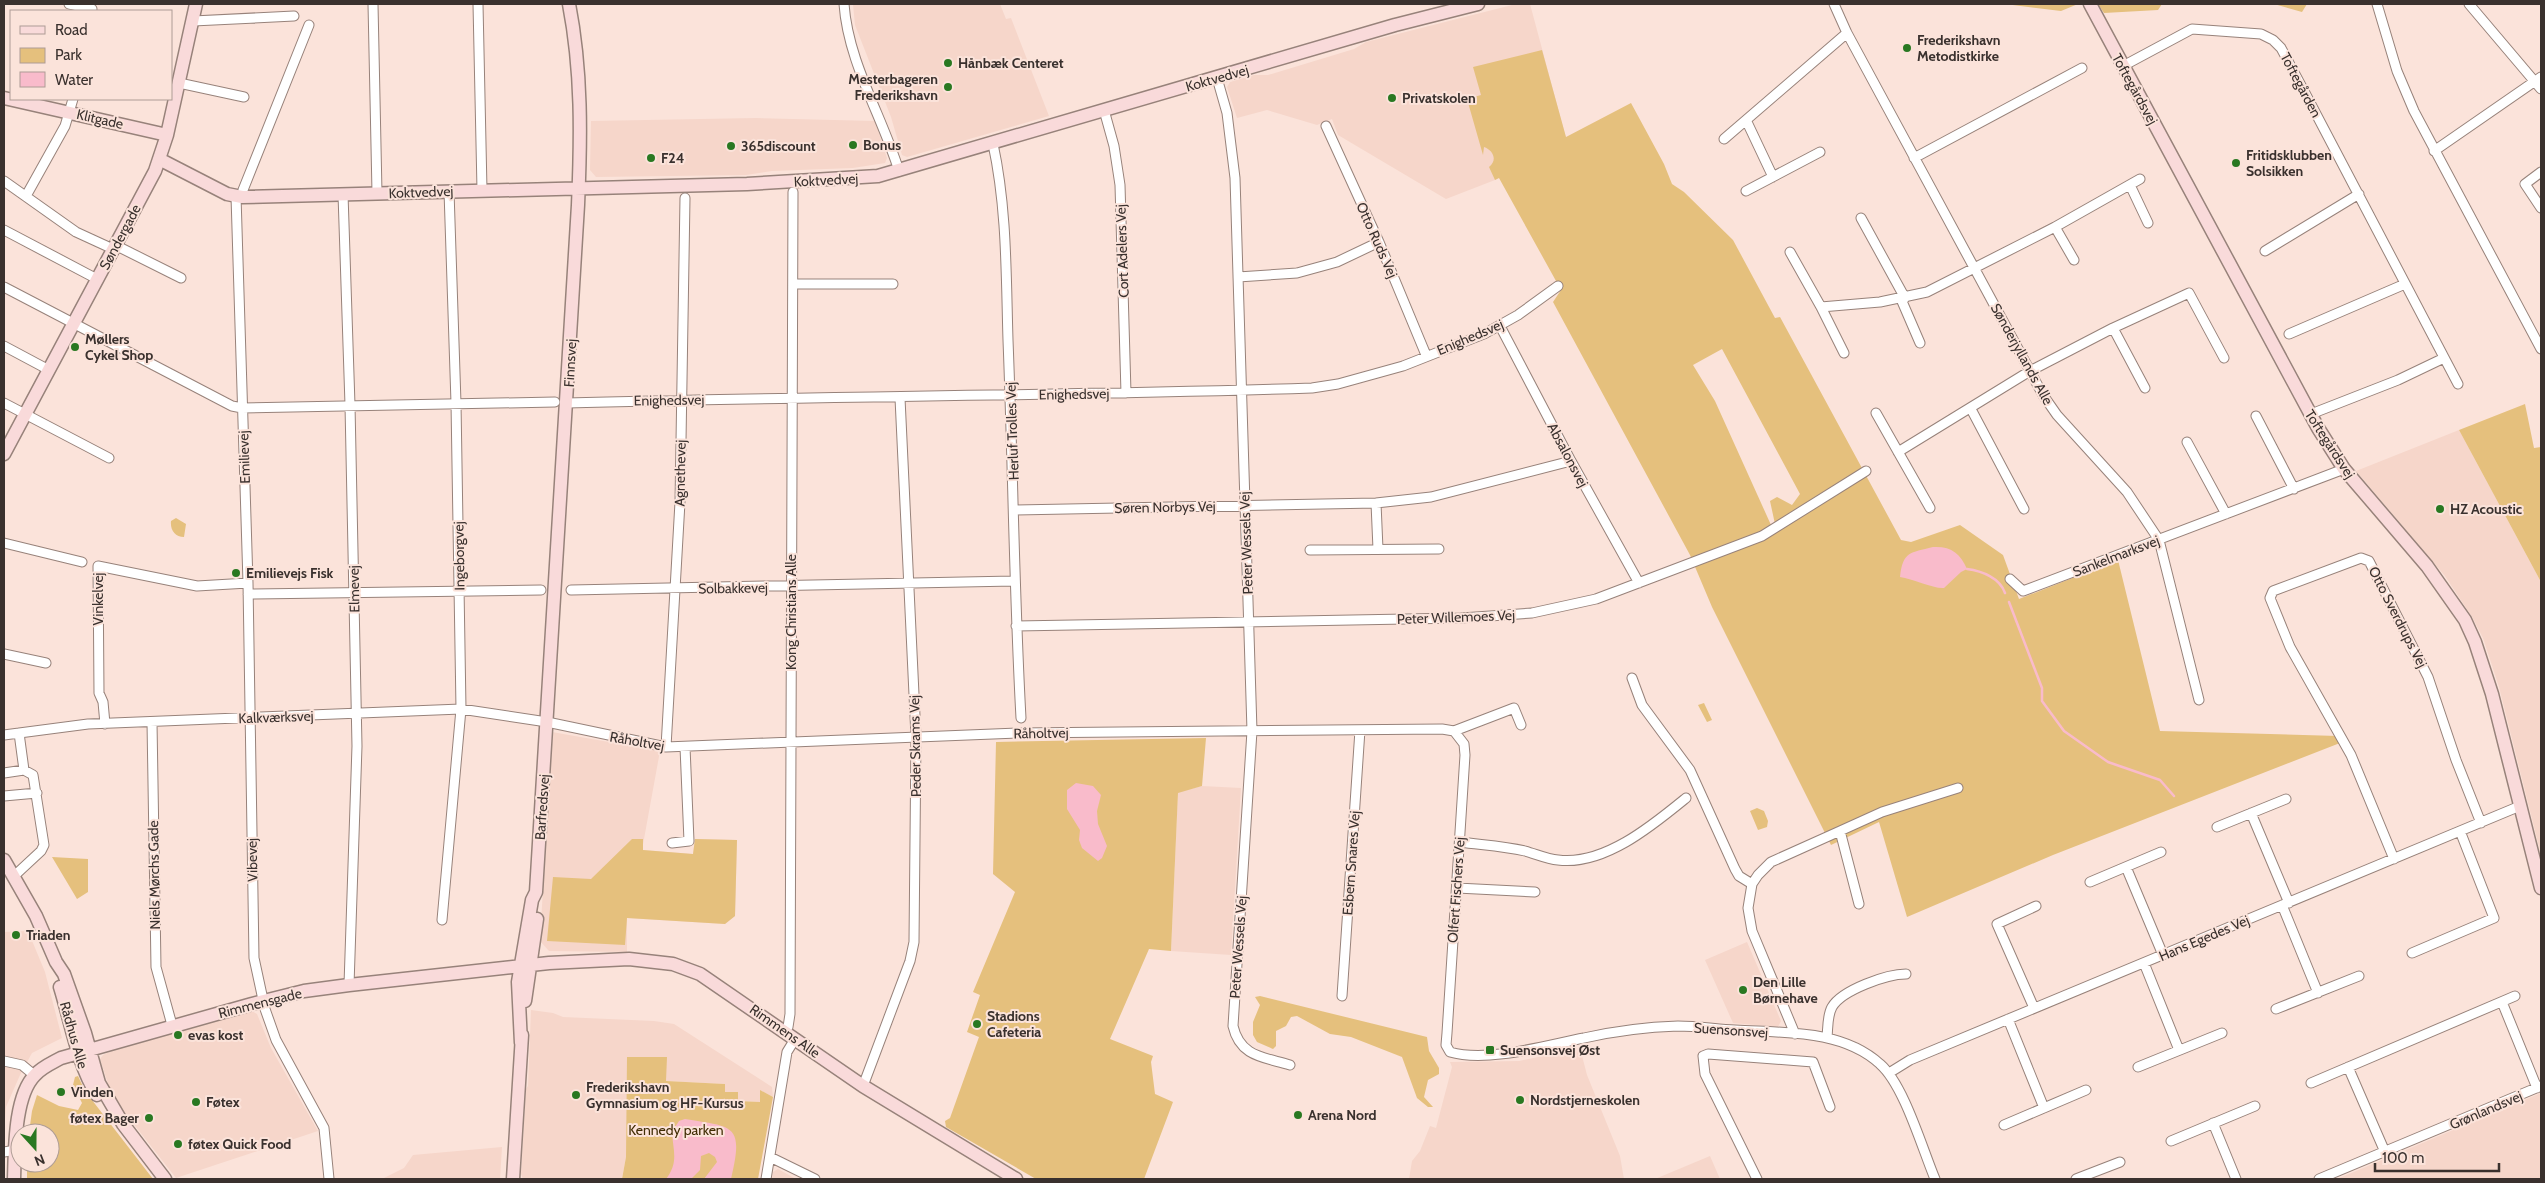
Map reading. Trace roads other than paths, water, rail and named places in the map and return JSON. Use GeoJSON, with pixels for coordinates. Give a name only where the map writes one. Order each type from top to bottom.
{"type":"FeatureCollection","features":[{"type":"Feature","properties":{"kind":"street"},"geometry":{"type":"LineString","coordinates":[[69,4],[92,8]]}},
{"type":"Feature","properties":{"kind":"street","name":"Søndergade"},"geometry":{"type":"LineString","coordinates":[[4,454],[74,324],[159,159],[167,135],[196,4]]}},
{"type":"Feature","properties":{"kind":"street"},"geometry":{"type":"LineString","coordinates":[[373,4],[377,193]]}},
{"type":"Feature","properties":{"kind":"street"},"geometry":{"type":"LineString","coordinates":[[478,4],[482,190]]}},
{"type":"Feature","properties":{"kind":"street","name":"Finnsvej"},"geometry":{"type":"LineString","coordinates":[[547,722],[561,402],[579,187],[581,98],[577,52],[569,4]]}},
{"type":"Feature","properties":{"kind":"street"},"geometry":{"type":"LineString","coordinates":[[844,4],[849,38],[859,70],[889,138],[899,171]]}},
{"type":"Feature","properties":{"kind":"street","name":"Koktvedvej"},"geometry":{"type":"LineString","coordinates":[[159,159],[227,194],[239,197],[828,180],[878,176],[993,144],[1394,25],[1478,4]]}},
{"type":"Feature","properties":{"kind":"street","name":"Sønderjyllands Alle"},"geometry":{"type":"LineString","coordinates":[[1834,4],[1847,33],[2030,371],[2057,415],[2127,492],[2159,540],[2199,700]]}},
{"type":"Feature","properties":{"kind":"street","name":"Toftegårdsvej"},"geometry":{"type":"LineString","coordinates":[[2090,4],[2311,414],[2344,469],[2427,566],[2465,620],[2475,642],[2492,694],[2541,888]]}},
{"type":"Feature","properties":{"kind":"street"},"geometry":{"type":"LineString","coordinates":[[2377,4],[2397,71],[2434,151],[2541,349]]}},
{"type":"Feature","properties":{"kind":"street"},"geometry":{"type":"LineString","coordinates":[[2434,151],[2539,82],[2469,4]]}},
{"type":"Feature","properties":{"kind":"street"},"geometry":{"type":"LineString","coordinates":[[193,21],[294,16]]}},
{"type":"Feature","properties":{"kind":"street","name":"Emilievej"},"geometry":{"type":"LineString","coordinates":[[250,718],[239,197],[309,25]]}},
{"type":"Feature","properties":{"kind":"street","name":"Toftegården"},"geometry":{"type":"LineString","coordinates":[[2123,66],[2192,29],[2261,34],[2273,40],[2281,48],[2458,384]]}},
{"type":"Feature","properties":{"kind":"street"},"geometry":{"type":"LineString","coordinates":[[1724,139],[1747,122],[1847,33]]}},
{"type":"Feature","properties":{"kind":"street"},"geometry":{"type":"LineString","coordinates":[[1914,158],[2082,68]]}},
{"type":"Feature","properties":{"kind":"street","name":"Peter Wessels Vej"},"geometry":{"type":"LineString","coordinates":[[1216,78],[1227,111],[1234,154],[1252,731],[1234,1031],[1247,1052],[1290,1065]]}},
{"type":"Feature","properties":{"kind":"street"},"geometry":{"type":"LineString","coordinates":[[179,83],[244,98]]}},
{"type":"Feature","properties":{"kind":"street","name":"Klitgade"},"geometry":{"type":"LineString","coordinates":[[13,100],[167,135]]}},
{"type":"Feature","properties":{"kind":"street"},"geometry":{"type":"LineString","coordinates":[[26,196],[71,113],[73,100]]}},
{"type":"Feature","properties":{"kind":"street","name":"Cort Adelers Vej"},"geometry":{"type":"LineString","coordinates":[[1104,110],[1114,146],[1120,185],[1126,393]]}},
{"type":"Feature","properties":{"kind":"street"},"geometry":{"type":"LineString","coordinates":[[1747,122],[1773,177]]}},
{"type":"Feature","properties":{"kind":"street","name":"Otto Ruds Vej"},"geometry":{"type":"LineString","coordinates":[[1326,126],[1379,242],[1426,355]]}},
{"type":"Feature","properties":{"kind":"street","name":"Herluf Trolles Vej"},"geometry":{"type":"LineString","coordinates":[[993,144],[1003,205],[1015,510],[1014,581],[1021,718]]}},
{"type":"Feature","properties":{"kind":"street"},"geometry":{"type":"LineString","coordinates":[[1746,191],[1820,152]]}},
{"type":"Feature","properties":{"kind":"street"},"geometry":{"type":"LineString","coordinates":[[2541,172],[2524,184],[2541,208]]}},
{"type":"Feature","properties":{"kind":"street"},"geometry":{"type":"LineString","coordinates":[[1821,307],[1903,298],[1927,292],[2055,227],[2140,179]]}},
{"type":"Feature","properties":{"kind":"street"},"geometry":{"type":"LineString","coordinates":[[4,181],[76,232],[182,278]]}},
{"type":"Feature","properties":{"kind":"street"},"geometry":{"type":"LineString","coordinates":[[2130,185],[2148,223]]}},
{"type":"Feature","properties":{"kind":"street","name":"Ingeborgvej"},"geometry":{"type":"LineString","coordinates":[[442,920],[461,709],[456,403],[449,191]]}},
{"type":"Feature","properties":{"kind":"street","name":"Kong Christians Alle"},"geometry":{"type":"LineString","coordinates":[[766,1179],[790,1035],[788,1027],[790,1014],[794,192]]}},
{"type":"Feature","properties":{"kind":"street","name":"Elmevej"},"geometry":{"type":"LineString","coordinates":[[343,194],[355,593],[356,714],[354,884],[349,985]]}},
{"type":"Feature","properties":{"kind":"street"},"geometry":{"type":"LineString","coordinates":[[2265,251],[2359,194]]}},
{"type":"Feature","properties":{"kind":"street","name":"Agnethevej"},"geometry":{"type":"LineString","coordinates":[[666,746],[676,588],[682,400],[685,198]]}},
{"type":"Feature","properties":{"kind":"street"},"geometry":{"type":"LineString","coordinates":[[1861,218],[1903,298],[1920,343]]}},
{"type":"Feature","properties":{"kind":"street"},"geometry":{"type":"LineString","coordinates":[[2055,227],[2074,260]]}},
{"type":"Feature","properties":{"kind":"street"},"geometry":{"type":"LineString","coordinates":[[4,230],[97,279]]}},
{"type":"Feature","properties":{"kind":"street"},"geometry":{"type":"LineString","coordinates":[[1238,277],[1297,273],[1337,262],[1379,242]]}},
{"type":"Feature","properties":{"kind":"street"},"geometry":{"type":"LineString","coordinates":[[1790,252],[1844,352]]}},
{"type":"Feature","properties":{"kind":"street"},"geometry":{"type":"LineString","coordinates":[[793,284],[893,284]]}},
{"type":"Feature","properties":{"kind":"street"},"geometry":{"type":"LineString","coordinates":[[2288,334],[2405,284]]}},
{"type":"Feature","properties":{"kind":"street","name":"Enighedsvej"},"geometry":{"type":"LineString","coordinates":[[242,408],[456,403],[1011,396],[1312,388],[1338,384],[1403,366],[1500,326],[1558,286]]}},
{"type":"Feature","properties":{"kind":"street"},"geometry":{"type":"LineString","coordinates":[[4,287],[232,406],[242,408]]}},
{"type":"Feature","properties":{"kind":"street"},"geometry":{"type":"LineString","coordinates":[[1898,452],[1971,409],[2030,371],[2113,328],[2189,293],[2224,358]]}},
{"type":"Feature","properties":{"kind":"street","name":"Absalonsvej"},"geometry":{"type":"LineString","coordinates":[[1500,326],[1571,461],[1639,583]]}},
{"type":"Feature","properties":{"kind":"street"},"geometry":{"type":"LineString","coordinates":[[2113,328],[2145,388]]}},
{"type":"Feature","properties":{"kind":"street"},"geometry":{"type":"LineString","coordinates":[[4,346],[49,370]]}},
{"type":"Feature","properties":{"kind":"street"},"geometry":{"type":"LineString","coordinates":[[2311,414],[2398,380],[2444,358]]}},
{"type":"Feature","properties":{"kind":"street","name":"Peder Skrams Vej"},"geometry":{"type":"LineString","coordinates":[[863,1086],[910,961],[914,942],[916,737],[900,398]]}},
{"type":"Feature","properties":{"kind":"street"},"geometry":{"type":"LineString","coordinates":[[4,403],[109,458]]}},
{"type":"Feature","properties":{"kind":"street"},"geometry":{"type":"LineString","coordinates":[[1971,409],[2024,509]]}},
{"type":"Feature","properties":{"kind":"street"},"geometry":{"type":"LineString","coordinates":[[1876,413],[1930,508]]}},
{"type":"Feature","properties":{"kind":"street"},"geometry":{"type":"LineString","coordinates":[[2256,416],[2294,489]]}},
{"type":"Feature","properties":{"kind":"street"},"geometry":{"type":"LineString","coordinates":[[2187,442],[2226,514]]}},
{"type":"Feature","properties":{"kind":"street","name":"Søren Norbys Vej"},"geometry":{"type":"LineString","coordinates":[[1015,510],[1376,503],[1431,497],[1571,461]]}},
{"type":"Feature","properties":{"kind":"street","name":"Sankelmarksvej"},"geometry":{"type":"LineString","coordinates":[[2010,578],[2023,591],[2344,469]]}},
{"type":"Feature","properties":{"kind":"street","name":"Peter Willemoes Vej"},"geometry":{"type":"LineString","coordinates":[[1016,626],[1504,616],[1562,608],[1596,599],[1762,536],[1866,471]]}},
{"type":"Feature","properties":{"kind":"street"},"geometry":{"type":"LineString","coordinates":[[1376,503],[1378,549]]}},
{"type":"Feature","properties":{"kind":"street"},"geometry":{"type":"LineString","coordinates":[[4,542],[82,562]]}},
{"type":"Feature","properties":{"kind":"street"},"geometry":{"type":"LineString","coordinates":[[1310,550],[1439,549]]}},
{"type":"Feature","properties":{"kind":"street","name":"Otto Sverdrups Vej"},"geometry":{"type":"LineString","coordinates":[[2394,859],[2351,755],[2290,647],[2270,598],[2273,591],[2361,558],[2369,562],[2428,676],[2456,760],[2481,823]]}},
{"type":"Feature","properties":{"kind":"street","name":"Vinkelvej"},"geometry":{"type":"LineString","coordinates":[[105,724],[103,702],[99,693],[98,566],[197,586],[248,583]]}},
{"type":"Feature","properties":{"kind":"street","name":"Solbakkevej"},"geometry":{"type":"LineString","coordinates":[[571,590],[1014,581]]}},
{"type":"Feature","properties":{"kind":"street"},"geometry":{"type":"LineString","coordinates":[[248,594],[541,590]]}},
{"type":"Feature","properties":{"kind":"street"},"geometry":{"type":"LineString","coordinates":[[4,654],[46,663]]}},
{"type":"Feature","properties":{"kind":"street"},"geometry":{"type":"LineString","coordinates":[[1632,678],[1642,705],[1690,770],[1735,870],[1739,876],[1752,884]]}},
{"type":"Feature","properties":{"kind":"street","name":"Råholtvej"},"geometry":{"type":"LineString","coordinates":[[547,722],[666,746],[685,747],[791,741],[1018,733],[1454,731],[1514,708],[1521,725]]}},
{"type":"Feature","properties":{"kind":"street","name":"Kalkværksvej"},"geometry":{"type":"LineString","coordinates":[[4,735],[105,724],[461,709],[547,722]]}},
{"type":"Feature","properties":{"kind":"street","name":"Vibevej"},"geometry":{"type":"LineString","coordinates":[[250,718],[254,958],[263,1001],[276,1040],[324,1128],[328,1179]]}},
{"type":"Feature","properties":{"kind":"street","name":"Niels Mørchs Gade"},"geometry":{"type":"LineString","coordinates":[[152,722],[156,967],[172,1025]]}},
{"type":"Feature","properties":{"kind":"street","name":"Barfredsvej"},"geometry":{"type":"LineString","coordinates":[[513,1179],[521,1043],[518,982],[526,965],[532,900],[536,892],[547,722]]}},
{"type":"Feature","properties":{"kind":"street","name":"Esbern Snares Vej"},"geometry":{"type":"LineString","coordinates":[[1342,996],[1360,730]]}},
{"type":"Feature","properties":{"kind":"street","name":"Olfert Fischers Vej"},"geometry":{"type":"LineString","coordinates":[[1450,1052],[1446,1045],[1446,1033],[1465,755],[1464,744],[1454,731]]}},
{"type":"Feature","properties":{"kind":"street"},"geometry":{"type":"LineString","coordinates":[[19,733],[24,770]]}},
{"type":"Feature","properties":{"kind":"street"},"geometry":{"type":"LineString","coordinates":[[672,843],[689,841],[685,747]]}},
{"type":"Feature","properties":{"kind":"street"},"geometry":{"type":"LineString","coordinates":[[4,773],[24,770],[33,775],[44,845],[41,851],[8,873]]}},
{"type":"Feature","properties":{"kind":"street"},"geometry":{"type":"LineString","coordinates":[[1795,1034],[1752,931],[1748,908],[1752,884],[1771,862],[1882,812],[1958,788]]}},
{"type":"Feature","properties":{"kind":"street"},"geometry":{"type":"LineString","coordinates":[[4,796],[37,793]]}},
{"type":"Feature","properties":{"kind":"street"},"geometry":{"type":"LineString","coordinates":[[1460,842],[1506,847],[1557,860],[1582,860],[1613,849],[1666,815],[1686,798]]}},
{"type":"Feature","properties":{"kind":"street"},"geometry":{"type":"LineString","coordinates":[[2217,828],[2286,799]]}},
{"type":"Feature","properties":{"kind":"street","name":"Hans Egedes Vej"},"geometry":{"type":"LineString","coordinates":[[1889,1073],[1910,1060],[2520,806]]}},
{"type":"Feature","properties":{"kind":"street"},"geometry":{"type":"LineString","coordinates":[[2251,813],[2318,993]]}},
{"type":"Feature","properties":{"kind":"street"},"geometry":{"type":"LineString","coordinates":[[1840,830],[1859,904]]}},
{"type":"Feature","properties":{"kind":"street"},"geometry":{"type":"LineString","coordinates":[[2412,953],[2494,918],[2460,831]]}},
{"type":"Feature","properties":{"kind":"street"},"geometry":{"type":"LineString","coordinates":[[2090,882],[2161,852]]}},
{"type":"Feature","properties":{"kind":"street","name":"Rådhus Alle"},"geometry":{"type":"LineString","coordinates":[[4,860],[8,873],[36,916],[67,982],[84,1052],[99,1083],[123,1124],[165,1179]]}},
{"type":"Feature","properties":{"kind":"street"},"geometry":{"type":"LineString","coordinates":[[2126,867],[2162,955]]}},
{"type":"Feature","properties":{"kind":"street"},"geometry":{"type":"LineString","coordinates":[[1457,888],[1535,892]]}},
{"type":"Feature","properties":{"kind":"street"},"geometry":{"type":"LineString","coordinates":[[2034,1008],[1997,924],[2036,906]]}},
{"type":"Feature","properties":{"kind":"street","name":"Rimmens Alle"},"geometry":{"type":"LineString","coordinates":[[526,965],[628,959],[673,964],[700,974],[863,1086],[1016,1179]]}},
{"type":"Feature","properties":{"kind":"street"},"geometry":{"type":"LineString","coordinates":[[2144,963],[2179,1050]]}},
{"type":"Feature","properties":{"kind":"street","name":"Rimmensgade"},"geometry":{"type":"LineString","coordinates":[[34,1075],[60,1058],[172,1025],[304,991],[526,965]]}},
{"type":"Feature","properties":{"kind":"street"},"geometry":{"type":"LineString","coordinates":[[1826,1038],[1828,1016],[1837,1000],[1845,994],[1893,974],[1906,974]]}},
{"type":"Feature","properties":{"kind":"street"},"geometry":{"type":"LineString","coordinates":[[2276,1009],[2359,976]]}},
{"type":"Feature","properties":{"kind":"street"},"geometry":{"type":"LineString","coordinates":[[2311,1083],[2515,996]]}},
{"type":"Feature","properties":{"kind":"street"},"geometry":{"type":"LineString","coordinates":[[2502,1002],[2539,1087]]}},
{"type":"Feature","properties":{"kind":"street"},"geometry":{"type":"LineString","coordinates":[[2008,1019],[2044,1108]]}},
{"type":"Feature","properties":{"kind":"street","name":"Suensonsvej"},"geometry":{"type":"LineString","coordinates":[[1450,1052],[1464,1054],[1504,1053],[1625,1030],[1679,1026],[1826,1038],[1859,1048],[1889,1073],[1901,1095],[1936,1179]]}},
{"type":"Feature","properties":{"kind":"street"},"geometry":{"type":"LineString","coordinates":[[2138,1067],[2222,1033]]}},
{"type":"Feature","properties":{"kind":"street","name":"Suensonsvej"},"geometry":{"type":"LineString","coordinates":[[1758,1179],[1705,1074],[1703,1056],[1708,1054],[1812,1062],[1830,1107]]}},
{"type":"Feature","properties":{"kind":"street"},"geometry":{"type":"LineString","coordinates":[[4,1061],[22,1065],[34,1075],[23,1098],[17,1123]]}},
{"type":"Feature","properties":{"kind":"street"},"geometry":{"type":"LineString","coordinates":[[2348,1067],[2385,1152]]}},
{"type":"Feature","properties":{"kind":"street","name":"Grønlandsvej"},"geometry":{"type":"LineString","coordinates":[[2319,1179],[2539,1087]]}},
{"type":"Feature","properties":{"kind":"street"},"geometry":{"type":"LineString","coordinates":[[2004,1125],[2086,1090]]}},
{"type":"Feature","properties":{"kind":"street"},"geometry":{"type":"LineString","coordinates":[[2171,1141],[2255,1106]]}},
{"type":"Feature","properties":{"kind":"street"},"geometry":{"type":"LineString","coordinates":[[2213,1123],[2236,1179]]}},
{"type":"Feature","properties":{"kind":"street"},"geometry":{"type":"LineString","coordinates":[[770,1157],[815,1179]]}},
{"type":"Feature","properties":{"kind":"street"},"geometry":{"type":"LineString","coordinates":[[2076,1179],[2120,1162]]}},
{"type":"Feature","properties":{"kind":"water"},"geometry":{"type":"Polygon","coordinates":[[[1933,547],[1950,549],[1958,555],[1967,569],[1961,572],[1944,588],[1900,577],[1903,562],[1909,554],[1933,547]]]}},
{"type":"Feature","properties":{"kind":"water"},"geometry":{"type":"Polygon","coordinates":[[[1076,783],[1093,786],[1101,795],[1097,811],[1098,824],[1107,846],[1102,858],[1098,861],[1082,848],[1079,840],[1080,830],[1067,809],[1067,790],[1076,783]]]}},
{"type":"Feature","properties":{"kind":"water"},"geometry":{"type":"Polygon","coordinates":[[[685,1119],[715,1124],[731,1131],[735,1138],[736,1148],[731,1179],[704,1179],[717,1162],[715,1157],[709,1153],[701,1156],[700,1170],[691,1179],[666,1179],[674,1162],[672,1132],[679,1121],[685,1119]]]}},
{"type":"Feature","properties":{"kind":"waterway"},"geometry":{"type":"LineString","coordinates":[[1967,569],[1979,571],[1995,579],[2005,593]]}},
{"type":"Feature","properties":{"kind":"waterway"},"geometry":{"type":"LineString","coordinates":[[2009,602],[2042,688],[2042,701],[2064,731],[2108,762],[2160,780],[2174,796]]}},
{"type":"Feature","properties":{"kind":"place","name":"Frederikshavn Metodistkirke"},"geometry":{"type":"Point","coordinates":[1907,48]}},
{"type":"Feature","properties":{"kind":"place","name":"Hånbæk Centeret"},"geometry":{"type":"Point","coordinates":[948,63]}},
{"type":"Feature","properties":{"kind":"place","name":"Mesterbageren Frederikshavn"},"geometry":{"type":"Point","coordinates":[948,87]}},
{"type":"Feature","properties":{"kind":"place","name":"Privatskolen"},"geometry":{"type":"Point","coordinates":[1392,98]}},
{"type":"Feature","properties":{"kind":"place","name":"Bonus"},"geometry":{"type":"Point","coordinates":[853,145]}},
{"type":"Feature","properties":{"kind":"place","name":"365discount"},"geometry":{"type":"Point","coordinates":[731,146]}},
{"type":"Feature","properties":{"kind":"place","name":"F24"},"geometry":{"type":"Point","coordinates":[651,158]}},
{"type":"Feature","properties":{"kind":"place","name":"Fritidsklubben Solsikken"},"geometry":{"type":"Point","coordinates":[2236,163]}},
{"type":"Feature","properties":{"kind":"place","name":"Møllers Cykel Shop"},"geometry":{"type":"Point","coordinates":[75,347]}},
{"type":"Feature","properties":{"kind":"place","name":"HZ Acoustic"},"geometry":{"type":"Point","coordinates":[2440,509]}},
{"type":"Feature","properties":{"kind":"place","name":"Emilievejs Fisk"},"geometry":{"type":"Point","coordinates":[236,573]}},
{"type":"Feature","properties":{"kind":"place","name":"Triaden"},"geometry":{"type":"Point","coordinates":[16,935]}},
{"type":"Feature","properties":{"kind":"place","name":"Den Lille Børnehave"},"geometry":{"type":"Point","coordinates":[1743,990]}},
{"type":"Feature","properties":{"kind":"place","name":"Stadions Cafeteria"},"geometry":{"type":"Point","coordinates":[977,1024]}},
{"type":"Feature","properties":{"kind":"place","name":"evas kost"},"geometry":{"type":"Point","coordinates":[178,1035]}},
{"type":"Feature","properties":{"kind":"place","name":"Suensonsvej Øst"},"geometry":{"type":"Point","coordinates":[1490,1050]}},
{"type":"Feature","properties":{"kind":"place","name":"Vinden"},"geometry":{"type":"Point","coordinates":[61,1092]}},
{"type":"Feature","properties":{"kind":"place","name":"Frederikshavn Gymnasium og HF-Kursus"},"geometry":{"type":"Point","coordinates":[576,1095]}},
{"type":"Feature","properties":{"kind":"place","name":"Nordstjerneskolen"},"geometry":{"type":"Point","coordinates":[1520,1100]}},
{"type":"Feature","properties":{"kind":"place","name":"Føtex"},"geometry":{"type":"Point","coordinates":[196,1102]}},
{"type":"Feature","properties":{"kind":"place","name":"Arena Nord"},"geometry":{"type":"Point","coordinates":[1298,1115]}},
{"type":"Feature","properties":{"kind":"place","name":"føtex Bager"},"geometry":{"type":"Point","coordinates":[149,1118]}},
{"type":"Feature","properties":{"kind":"place","name":"føtex Quick Food"},"geometry":{"type":"Point","coordinates":[178,1144]}},
{"type":"Feature","properties":{"kind":"park label","name":"Kennedy parken"},"geometry":{"type":"Point","coordinates":[676,1130]}}]}
